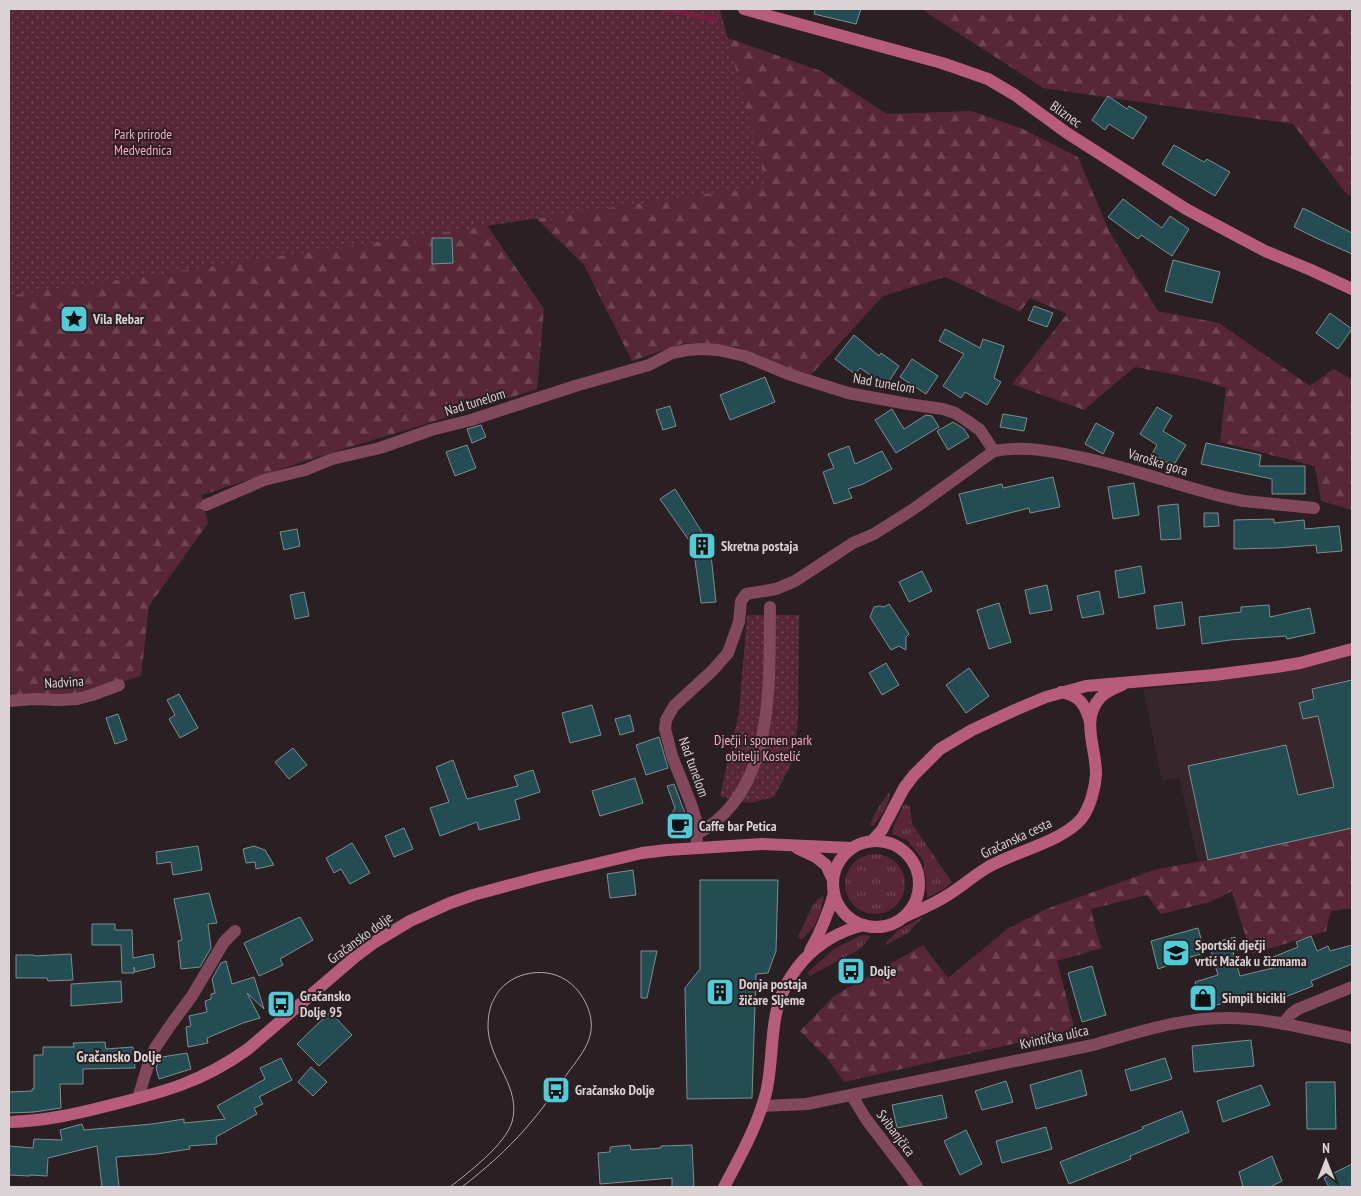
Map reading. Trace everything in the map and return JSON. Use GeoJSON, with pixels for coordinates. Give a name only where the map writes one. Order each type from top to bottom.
{"type":"FeatureCollection","features":[{"type":"Feature","properties":{"kind":"main road","name":"Bliznec"},"geometry":{"type":"LineString","coordinates":[[744,9],[942,63],[988,79],[1016,95],[1067,133],[1186,209],[1265,251],[1352,290]]}},
{"type":"Feature","properties":{"kind":"main road","name":"Gračanska cesta"},"geometry":{"type":"LineString","coordinates":[[872,841],[882,830],[904,788],[940,749],[972,730],[1060,692],[1086,686],[1214,675],[1276,667],[1300,663],[1352,649]]}},
{"type":"Feature","properties":{"kind":"main road","name":"Gračanska cesta"},"geometry":{"type":"LineString","coordinates":[[904,916],[949,895],[992,865],[1057,837],[1082,818],[1090,803],[1095,786],[1096,774],[1090,724],[1092,712],[1101,696],[1127,682]]}},
{"type":"Feature","properties":{"kind":"main road"},"geometry":{"type":"LineString","coordinates":[[1060,692],[1078,698],[1084,704],[1090,724]]}},
{"type":"Feature","properties":{"kind":"main road"},"geometry":{"type":"LineString","coordinates":[[872,841],[882,841],[900,848],[908,855],[918,873],[919,885],[914,904],[904,916],[894,923],[875,927],[856,922],[840,908],[834,893],[833,880],[836,866],[841,858],[862,842],[872,841]]}},
{"type":"Feature","properties":{"kind":"main road","name":"Gračansko dolje"},"geometry":{"type":"LineString","coordinates":[[9,1122],[49,1119],[157,1094],[209,1073],[248,1049],[355,957],[389,933],[410,921],[450,903],[495,888],[642,853],[762,844],[852,848]]}},
{"type":"Feature","properties":{"kind":"main road","name":"Gračansko dolje"},"geometry":{"type":"LineString","coordinates":[[789,845],[816,856],[826,865],[833,880]]}},
{"type":"Feature","properties":{"kind":"main road"},"geometry":{"type":"LineString","coordinates":[[724,1187],[746,1147],[762,1106],[768,1079],[774,1025],[778,1005],[785,986],[809,953],[824,925],[834,893]]}},
{"type":"Feature","properties":{"kind":"main road"},"geometry":{"type":"LineString","coordinates":[[809,953],[839,934],[864,925]]}},
{"type":"Feature","properties":{"kind":"street","name":"Nad tunelom"},"geometry":{"type":"LineString","coordinates":[[206,505],[264,480],[305,470],[332,459],[380,448],[431,430],[471,420],[575,386],[649,365],[672,354],[687,350],[718,350],[745,356],[788,374],[848,393],[943,409],[955,413],[966,420],[980,430],[994,451],[912,510],[874,534],[853,543],[795,581],[776,589],[746,594],[742,601],[739,622],[728,653],[713,670],[674,706],[666,720],[665,729],[672,756],[696,820],[697,848]]}},
{"type":"Feature","properties":{"kind":"street","name":"Varoška gora"},"geometry":{"type":"LineString","coordinates":[[994,451],[1009,448],[1025,448],[1058,452],[1102,462],[1229,498],[1314,508]]}},
{"type":"Feature","properties":{"kind":"street"},"geometry":{"type":"LineString","coordinates":[[696,834],[720,818],[732,804],[748,781],[758,754],[764,730],[768,689],[770,607]]}},
{"type":"Feature","properties":{"kind":"street","name":"Nadvina"},"geometry":{"type":"LineString","coordinates":[[9,701],[34,698],[77,699],[119,685]]}},
{"type":"Feature","properties":{"kind":"street"},"geometry":{"type":"LineString","coordinates":[[138,1098],[155,1048],[192,996],[224,942],[235,931]]}},
{"type":"Feature","properties":{"kind":"street"},"geometry":{"type":"LineString","coordinates":[[1283,1024],[1298,1009],[1352,987]]}},
{"type":"Feature","properties":{"kind":"street","name":"Kvintička ulica"},"geometry":{"type":"LineString","coordinates":[[762,1106],[807,1104],[852,1096],[1093,1045],[1181,1023],[1224,1018],[1283,1024],[1352,1038]]}},
{"type":"Feature","properties":{"kind":"street","name":"Svibanjčica"},"geometry":{"type":"LineString","coordinates":[[852,1096],[866,1120],[906,1170],[917,1187]]}},
{"type":"Feature","properties":{"kind":"shaded area"},"geometry":{"type":"Polygon","coordinates":[[[1352,654],[1352,828],[1198,861],[1179,778],[1162,781],[1143,689],[1204,683],[1315,665],[1352,654]]]}},
{"type":"Feature","properties":{"kind":"green space"},"geometry":{"type":"Polygon","coordinates":[[[9,9],[449,169],[544,309],[537,389],[202,495],[208,523],[149,606],[141,676],[73,697],[9,705],[9,9]]]}},
{"type":"Feature","properties":{"kind":"green space","name":"Park prirode Medvednica"},"geometry":{"type":"Polygon","coordinates":[[[9,9],[720,9],[766,185],[9,296],[9,9]]]}},
{"type":"Feature","properties":{"kind":"green space"},"geometry":{"type":"Polygon","coordinates":[[[921,9],[1349,9],[1352,13],[1352,197],[1345,192],[1293,124],[1043,88],[921,9]]]}},
{"type":"Feature","properties":{"kind":"green space"},"geometry":{"type":"Polygon","coordinates":[[[717,34],[821,71],[887,114],[972,111],[1023,129],[1078,157],[1109,231],[1158,311],[1219,323],[1310,386],[1333,369],[1352,379],[1352,510],[1321,501],[1315,466],[1220,442],[1226,388],[1198,379],[1135,367],[1084,410],[1012,384],[1067,314],[1030,298],[1020,312],[945,277],[883,296],[809,377],[738,347],[684,343],[632,361],[584,265],[499,182],[717,34]]]}},
{"type":"Feature","properties":{"kind":"green space","name":"Dječji i spomen park obitelji Kostelić"},"geometry":{"type":"Polygon","coordinates":[[[747,615],[799,615],[798,720],[794,759],[774,797],[749,803],[720,796],[739,712],[747,615]]]}},
{"type":"Feature","properties":{"kind":"green space"},"geometry":{"type":"Polygon","coordinates":[[[890,791],[884,810],[873,826],[870,826],[881,803],[890,791]]]}},
{"type":"Feature","properties":{"kind":"green space"},"geometry":{"type":"Polygon","coordinates":[[[904,804],[910,807],[912,824],[952,882],[944,889],[927,898],[923,860],[907,840],[892,834],[904,804]]]}},
{"type":"Feature","properties":{"kind":"green space"},"geometry":{"type":"Polygon","coordinates":[[[1352,828],[1352,908],[1331,911],[1326,931],[1252,954],[1232,891],[1210,902],[1161,914],[1147,895],[1091,909],[1102,948],[1057,961],[1075,1030],[844,1082],[827,1058],[800,1031],[834,996],[923,945],[948,978],[1007,929],[1046,909],[1157,869],[1208,860],[1352,828]]]}},
{"type":"Feature","properties":{"kind":"green space"},"geometry":{"type":"Polygon","coordinates":[[[869,854],[881,854],[892,859],[900,867],[905,878],[903,896],[892,909],[881,914],[869,914],[858,909],[850,901],[845,890],[845,878],[850,867],[858,859],[869,854]]]}},
{"type":"Feature","properties":{"kind":"green space"},"geometry":{"type":"Polygon","coordinates":[[[824,895],[817,920],[811,930],[801,940],[798,936],[814,903],[824,895]]]}},
{"type":"Feature","properties":{"kind":"green space"},"geometry":{"type":"Polygon","coordinates":[[[923,917],[908,933],[883,946],[898,930],[923,917]]]}},
{"type":"Feature","properties":{"kind":"green space"},"geometry":{"type":"Polygon","coordinates":[[[862,935],[871,936],[860,949],[810,976],[807,973],[834,949],[862,935]]]}},
{"type":"Feature","properties":{"kind":"building"},"geometry":{"type":"Polygon","coordinates":[[[815,9],[861,9],[856,24],[814,14],[815,9]]]}},
{"type":"Feature","properties":{"kind":"building"},"geometry":{"type":"Polygon","coordinates":[[[1108,96],[1127,109],[1129,106],[1147,117],[1133,139],[1109,124],[1105,130],[1092,120],[1108,96]]]}},
{"type":"Feature","properties":{"kind":"building"},"geometry":{"type":"Polygon","coordinates":[[[1174,145],[1204,162],[1207,159],[1230,172],[1215,196],[1162,164],[1174,145]]]}},
{"type":"Feature","properties":{"kind":"building"},"geometry":{"type":"Polygon","coordinates":[[[1123,199],[1162,228],[1170,216],[1189,229],[1172,256],[1141,235],[1138,239],[1108,217],[1123,199]]]}},
{"type":"Feature","properties":{"kind":"building"},"geometry":{"type":"Polygon","coordinates":[[[1303,208],[1352,233],[1352,254],[1294,227],[1303,208]]]}},
{"type":"Feature","properties":{"kind":"building"},"geometry":{"type":"Polygon","coordinates":[[[432,238],[452,238],[453,263],[432,264],[432,238]]]}},
{"type":"Feature","properties":{"kind":"building"},"geometry":{"type":"Polygon","coordinates":[[[1173,260],[1220,272],[1212,303],[1165,291],[1173,260]]]}},
{"type":"Feature","properties":{"kind":"building"},"geometry":{"type":"Polygon","coordinates":[[[1034,306],[1053,313],[1047,327],[1028,320],[1034,306]]]}},
{"type":"Feature","properties":{"kind":"building"},"geometry":{"type":"Polygon","coordinates":[[[1330,313],[1352,329],[1338,349],[1316,333],[1330,313]]]}},
{"type":"Feature","properties":{"kind":"building"},"geometry":{"type":"Polygon","coordinates":[[[945,329],[980,348],[983,339],[1004,346],[994,378],[1001,382],[987,405],[965,392],[961,398],[943,386],[964,354],[939,341],[945,329]]]}},
{"type":"Feature","properties":{"kind":"building"},"geometry":{"type":"Polygon","coordinates":[[[854,335],[879,356],[881,353],[899,366],[886,386],[860,368],[855,374],[835,359],[854,335]]]}},
{"type":"Feature","properties":{"kind":"building"},"geometry":{"type":"Polygon","coordinates":[[[912,359],[938,376],[926,394],[900,377],[912,359]]]}},
{"type":"Feature","properties":{"kind":"building"},"geometry":{"type":"Polygon","coordinates":[[[765,377],[775,402],[730,420],[720,395],[765,377]]]}},
{"type":"Feature","properties":{"kind":"building"},"geometry":{"type":"Polygon","coordinates":[[[670,406],[676,426],[663,430],[656,410],[670,406]]]}},
{"type":"Feature","properties":{"kind":"building"},"geometry":{"type":"Polygon","coordinates":[[[1157,407],[1172,416],[1163,431],[1186,445],[1173,466],[1152,454],[1157,445],[1140,434],[1157,407]]]}},
{"type":"Feature","properties":{"kind":"building"},"geometry":{"type":"Polygon","coordinates":[[[892,409],[904,429],[926,415],[932,416],[939,427],[896,453],[875,420],[892,409]]]}},
{"type":"Feature","properties":{"kind":"building"},"geometry":{"type":"Polygon","coordinates":[[[1003,414],[1027,418],[1024,431],[1000,427],[1003,414]]]}},
{"type":"Feature","properties":{"kind":"building"},"geometry":{"type":"Polygon","coordinates":[[[953,422],[964,429],[969,437],[948,450],[937,431],[953,422]]]}},
{"type":"Feature","properties":{"kind":"building"},"geometry":{"type":"Polygon","coordinates":[[[1096,423],[1114,433],[1103,454],[1085,444],[1096,423]]]}},
{"type":"Feature","properties":{"kind":"building"},"geometry":{"type":"Polygon","coordinates":[[[481,425],[486,437],[472,443],[467,429],[481,425]]]}},
{"type":"Feature","properties":{"kind":"building"},"geometry":{"type":"Polygon","coordinates":[[[1206,443],[1261,455],[1259,466],[1305,466],[1305,494],[1272,494],[1272,479],[1201,464],[1206,443]]]}},
{"type":"Feature","properties":{"kind":"building"},"geometry":{"type":"Polygon","coordinates":[[[467,445],[476,468],[455,476],[446,452],[467,445]]]}},
{"type":"Feature","properties":{"kind":"building"},"geometry":{"type":"Polygon","coordinates":[[[849,446],[855,464],[882,451],[892,469],[863,484],[848,489],[852,498],[834,504],[823,472],[834,468],[828,454],[849,446]]]}},
{"type":"Feature","properties":{"kind":"building"},"geometry":{"type":"Polygon","coordinates":[[[1053,477],[1060,507],[1030,513],[1029,508],[967,524],[959,494],[1002,484],[1003,488],[1053,477]]]}},
{"type":"Feature","properties":{"kind":"building"},"geometry":{"type":"Polygon","coordinates":[[[1134,483],[1139,515],[1113,519],[1108,487],[1134,483]]]}},
{"type":"Feature","properties":{"kind":"building","name":"Skretna postaja"},"geometry":{"type":"Polygon","coordinates":[[[675,489],[710,545],[716,602],[701,603],[693,546],[660,499],[675,489]]]}},
{"type":"Feature","properties":{"kind":"building"},"geometry":{"type":"Polygon","coordinates":[[[1178,504],[1181,539],[1161,540],[1158,506],[1178,504]]]}},
{"type":"Feature","properties":{"kind":"building"},"geometry":{"type":"Polygon","coordinates":[[[1204,513],[1218,513],[1219,526],[1204,527],[1204,513]]]}},
{"type":"Feature","properties":{"kind":"building"},"geometry":{"type":"Polygon","coordinates":[[[1274,519],[1274,523],[1304,520],[1305,529],[1339,526],[1342,551],[1317,553],[1316,545],[1234,549],[1234,520],[1274,519]]]}},
{"type":"Feature","properties":{"kind":"building"},"geometry":{"type":"Polygon","coordinates":[[[297,529],[300,546],[284,550],[280,532],[297,529]]]}},
{"type":"Feature","properties":{"kind":"building"},"geometry":{"type":"Polygon","coordinates":[[[1141,566],[1145,593],[1119,598],[1115,571],[1141,566]]]}},
{"type":"Feature","properties":{"kind":"building"},"geometry":{"type":"Polygon","coordinates":[[[922,571],[932,591],[909,602],[899,582],[922,571]]]}},
{"type":"Feature","properties":{"kind":"building"},"geometry":{"type":"Polygon","coordinates":[[[1047,585],[1052,610],[1030,614],[1025,590],[1047,585]]]}},
{"type":"Feature","properties":{"kind":"building"},"geometry":{"type":"Polygon","coordinates":[[[1099,591],[1104,614],[1082,618],[1077,596],[1099,591]]]}},
{"type":"Feature","properties":{"kind":"building"},"geometry":{"type":"Polygon","coordinates":[[[304,592],[309,616],[295,619],[290,595],[304,592]]]}},
{"type":"Feature","properties":{"kind":"building"},"geometry":{"type":"Polygon","coordinates":[[[1182,602],[1185,625],[1157,629],[1154,606],[1182,602]]]}},
{"type":"Feature","properties":{"kind":"building"},"geometry":{"type":"Polygon","coordinates":[[[999,603],[1011,642],[989,649],[977,610],[999,603]]]}},
{"type":"Feature","properties":{"kind":"building"},"geometry":{"type":"Polygon","coordinates":[[[889,604],[909,634],[906,637],[906,650],[899,646],[891,650],[870,617],[874,607],[884,607],[889,604]]]}},
{"type":"Feature","properties":{"kind":"building"},"geometry":{"type":"Polygon","coordinates":[[[1269,605],[1270,617],[1310,608],[1315,633],[1287,639],[1286,636],[1202,644],[1199,617],[1241,612],[1241,607],[1269,605]]]}},
{"type":"Feature","properties":{"kind":"building"},"geometry":{"type":"Polygon","coordinates":[[[886,663],[899,685],[882,695],[869,673],[886,663]]]}},
{"type":"Feature","properties":{"kind":"building"},"geometry":{"type":"Polygon","coordinates":[[[969,668],[989,696],[966,713],[946,685],[969,668]]]}},
{"type":"Feature","properties":{"kind":"building"},"geometry":{"type":"Polygon","coordinates":[[[1352,680],[1352,828],[1208,860],[1188,766],[1286,745],[1298,795],[1334,787],[1318,716],[1303,719],[1299,703],[1314,699],[1312,689],[1352,680]]]}},
{"type":"Feature","properties":{"kind":"building"},"geometry":{"type":"Polygon","coordinates":[[[179,694],[198,728],[180,738],[169,719],[175,715],[167,700],[179,694]]]}},
{"type":"Feature","properties":{"kind":"building"},"geometry":{"type":"Polygon","coordinates":[[[592,705],[601,735],[570,743],[562,713],[592,705]]]}},
{"type":"Feature","properties":{"kind":"building"},"geometry":{"type":"Polygon","coordinates":[[[118,714],[127,740],[115,744],[106,718],[118,714]]]}},
{"type":"Feature","properties":{"kind":"building"},"geometry":{"type":"Polygon","coordinates":[[[630,715],[634,731],[620,735],[615,719],[630,715]]]}},
{"type":"Feature","properties":{"kind":"building"},"geometry":{"type":"Polygon","coordinates":[[[659,737],[668,768],[646,775],[636,745],[659,737]]]}},
{"type":"Feature","properties":{"kind":"building"},"geometry":{"type":"Polygon","coordinates":[[[293,748],[307,765],[289,779],[275,762],[293,748]]]}},
{"type":"Feature","properties":{"kind":"building"},"geometry":{"type":"Polygon","coordinates":[[[453,760],[467,799],[518,786],[514,776],[533,770],[540,792],[515,800],[520,819],[479,830],[477,822],[440,836],[430,808],[449,802],[436,767],[453,760]]]}},
{"type":"Feature","properties":{"kind":"building"},"geometry":{"type":"Polygon","coordinates":[[[635,778],[643,803],[600,816],[592,791],[635,778]]]}},
{"type":"Feature","properties":{"kind":"building"},"geometry":{"type":"Polygon","coordinates":[[[674,784],[688,821],[688,833],[685,838],[671,838],[668,820],[675,808],[667,786],[674,784]]]}},
{"type":"Feature","properties":{"kind":"building"},"geometry":{"type":"Polygon","coordinates":[[[404,828],[413,849],[394,857],[385,836],[404,828]]]}},
{"type":"Feature","properties":{"kind":"building"},"geometry":{"type":"Polygon","coordinates":[[[352,843],[370,873],[350,884],[341,869],[334,873],[326,858],[352,843]]]}},
{"type":"Feature","properties":{"kind":"building"},"geometry":{"type":"Polygon","coordinates":[[[198,846],[202,870],[173,875],[171,862],[157,864],[156,852],[198,846]]]}},
{"type":"Feature","properties":{"kind":"building"},"geometry":{"type":"Polygon","coordinates":[[[254,846],[265,850],[274,865],[256,869],[255,862],[246,863],[243,849],[254,846]]]}},
{"type":"Feature","properties":{"kind":"building"},"geometry":{"type":"Polygon","coordinates":[[[633,870],[636,895],[610,898],[607,874],[633,870]]]}},
{"type":"Feature","properties":{"kind":"building","name":"Donja postaja žičare Sljeme"},"geometry":{"type":"Polygon","coordinates":[[[700,880],[778,880],[776,951],[768,973],[756,974],[752,1098],[687,1099],[685,988],[700,969],[700,880]]]}},
{"type":"Feature","properties":{"kind":"building"},"geometry":{"type":"Polygon","coordinates":[[[209,893],[217,923],[208,924],[211,948],[200,967],[181,969],[178,941],[182,940],[174,899],[209,893]]]}},
{"type":"Feature","properties":{"kind":"building"},"geometry":{"type":"Polygon","coordinates":[[[300,917],[313,940],[280,959],[283,965],[259,976],[244,943],[300,917]]]}},
{"type":"Feature","properties":{"kind":"building"},"geometry":{"type":"Polygon","coordinates":[[[92,924],[115,924],[115,930],[132,930],[133,958],[153,954],[155,967],[135,972],[134,967],[134,973],[122,973],[121,945],[92,945],[92,924]]]}},
{"type":"Feature","properties":{"kind":"building"},"geometry":{"type":"Polygon","coordinates":[[[1198,928],[1205,953],[1176,961],[1176,963],[1158,969],[1151,941],[1198,928]]]}},
{"type":"Feature","properties":{"kind":"building"},"geometry":{"type":"Polygon","coordinates":[[[1311,936],[1317,951],[1328,946],[1330,951],[1352,945],[1352,964],[1311,981],[1313,986],[1275,1001],[1258,1004],[1256,994],[1213,1006],[1211,998],[1201,1001],[1195,982],[1218,975],[1209,944],[1235,937],[1238,950],[1233,952],[1240,976],[1277,967],[1273,957],[1298,947],[1296,942],[1311,936]]]}},
{"type":"Feature","properties":{"kind":"building"},"geometry":{"type":"Polygon","coordinates":[[[641,951],[657,951],[647,998],[641,998],[641,951]]]}},
{"type":"Feature","properties":{"kind":"building"},"geometry":{"type":"Polygon","coordinates":[[[71,954],[73,980],[48,981],[47,978],[16,978],[16,955],[71,954]]]}},
{"type":"Feature","properties":{"kind":"building"},"geometry":{"type":"Polygon","coordinates":[[[226,961],[232,984],[254,977],[264,1009],[247,993],[260,1018],[207,1038],[208,1043],[188,1047],[186,1027],[191,1026],[189,1016],[207,1012],[205,1001],[211,999],[211,994],[215,993],[212,979],[221,963],[226,961]]]}},
{"type":"Feature","properties":{"kind":"building"},"geometry":{"type":"Polygon","coordinates":[[[1092,966],[1106,1015],[1082,1022],[1068,973],[1092,966]]]}},
{"type":"Feature","properties":{"kind":"building"},"geometry":{"type":"Polygon","coordinates":[[[121,981],[122,1002],[71,1006],[71,984],[121,981]]]}},
{"type":"Feature","properties":{"kind":"building"},"geometry":{"type":"Polygon","coordinates":[[[330,1012],[352,1035],[319,1066],[297,1044],[330,1012]]]}},
{"type":"Feature","properties":{"kind":"building"},"geometry":{"type":"Polygon","coordinates":[[[1251,1040],[1254,1066],[1194,1072],[1192,1046],[1251,1040]]]}},
{"type":"Feature","properties":{"kind":"building"},"geometry":{"type":"Polygon","coordinates":[[[105,1042],[106,1049],[133,1047],[135,1068],[83,1069],[83,1084],[60,1084],[61,1108],[9,1113],[9,1092],[32,1091],[34,1089],[34,1055],[43,1055],[43,1047],[74,1047],[73,1043],[105,1042]]]}},
{"type":"Feature","properties":{"kind":"building"},"geometry":{"type":"Polygon","coordinates":[[[187,1053],[191,1069],[159,1079],[156,1068],[158,1063],[163,1061],[162,1057],[187,1053]]]}},
{"type":"Feature","properties":{"kind":"building"},"geometry":{"type":"Polygon","coordinates":[[[281,1058],[292,1080],[259,1097],[263,1104],[254,1108],[257,1114],[216,1137],[217,1144],[189,1146],[190,1149],[157,1154],[116,1157],[119,1187],[102,1187],[97,1146],[48,1158],[47,1176],[9,1175],[9,1146],[33,1148],[34,1139],[62,1140],[60,1130],[82,1124],[84,1130],[184,1119],[184,1123],[225,1119],[217,1106],[265,1079],[260,1068],[281,1058]]]}},
{"type":"Feature","properties":{"kind":"building"},"geometry":{"type":"Polygon","coordinates":[[[1165,1058],[1172,1079],[1131,1091],[1125,1070],[1165,1058]]]}},
{"type":"Feature","properties":{"kind":"building"},"geometry":{"type":"Polygon","coordinates":[[[311,1067],[327,1082],[313,1096],[298,1082],[311,1067]]]}},
{"type":"Feature","properties":{"kind":"building"},"geometry":{"type":"Polygon","coordinates":[[[1081,1070],[1087,1095],[1036,1109],[1030,1085],[1081,1070]]]}},
{"type":"Feature","properties":{"kind":"building"},"geometry":{"type":"Polygon","coordinates":[[[1006,1081],[1013,1102],[982,1110],[975,1091],[1006,1081]]]}},
{"type":"Feature","properties":{"kind":"building"},"geometry":{"type":"Polygon","coordinates":[[[1306,1082],[1335,1082],[1336,1129],[1307,1129],[1306,1082]]]}},
{"type":"Feature","properties":{"kind":"building"},"geometry":{"type":"Polygon","coordinates":[[[1261,1085],[1270,1105],[1223,1122],[1217,1101],[1261,1085]]]}},
{"type":"Feature","properties":{"kind":"building"},"geometry":{"type":"Polygon","coordinates":[[[942,1095],[947,1118],[897,1128],[892,1105],[942,1095]]]}},
{"type":"Feature","properties":{"kind":"building"},"geometry":{"type":"Polygon","coordinates":[[[1182,1111],[1189,1132],[1130,1156],[1131,1159],[1069,1184],[1060,1162],[1143,1129],[1142,1127],[1182,1111]]]}},
{"type":"Feature","properties":{"kind":"building"},"geometry":{"type":"Polygon","coordinates":[[[1046,1127],[1052,1149],[1002,1163],[996,1141],[1046,1127]]]}},
{"type":"Feature","properties":{"kind":"building"},"geometry":{"type":"Polygon","coordinates":[[[966,1130],[982,1164],[960,1175],[944,1141],[966,1130]]]}},
{"type":"Feature","properties":{"kind":"building"},"geometry":{"type":"Polygon","coordinates":[[[630,1145],[631,1150],[661,1148],[661,1146],[692,1145],[694,1187],[672,1187],[672,1178],[600,1184],[598,1153],[610,1152],[610,1147],[630,1145]]]}},
{"type":"Feature","properties":{"kind":"building"},"geometry":{"type":"Polygon","coordinates":[[[1272,1156],[1282,1181],[1270,1187],[1243,1187],[1239,1172],[1272,1156]]]}},
{"type":"Feature","properties":{"kind":"building"},"geometry":{"type":"Polygon","coordinates":[[[1352,1164],[1352,1187],[1329,1187],[1324,1178],[1352,1164]]]}},
{"type":"Feature","properties":{"kind":"waterway","name":"Bliznec"},"geometry":{"type":"LineString","coordinates":[[665,9],[716,20]]}},
{"type":"Feature","properties":{"kind":"tram line"},"geometry":{"type":"LineString","coordinates":[[450,1187],[494,1149],[502,1140],[512,1122],[513,1098],[494,1052],[488,1028],[491,1006],[494,999],[507,983],[526,974],[547,973],[557,975],[572,985],[587,1005],[591,1022],[589,1039],[580,1057],[526,1128],[496,1159],[462,1187]]}},
{"type":"Feature","properties":{"kind":"place","name":"Vila Rebar"},"geometry":{"type":"Point","coordinates":[74,319]}},
{"type":"Feature","properties":{"kind":"place","name":"Skretna postaja"},"geometry":{"type":"Point","coordinates":[702,546]}},
{"type":"Feature","properties":{"kind":"place","name":"Caffe bar Petica"},"geometry":{"type":"Point","coordinates":[680,826]}},
{"type":"Feature","properties":{"kind":"place","name":"Sportski dječji vrtić Mačak u čizmama"},"geometry":{"type":"Point","coordinates":[1176,953]}},
{"type":"Feature","properties":{"kind":"place","name":"Dolje"},"geometry":{"type":"Point","coordinates":[851,971]}},
{"type":"Feature","properties":{"kind":"place","name":"Donja postaja žičare Sljeme"},"geometry":{"type":"Point","coordinates":[720,992]}},
{"type":"Feature","properties":{"kind":"place","name":"Simpil bicikli"},"geometry":{"type":"Point","coordinates":[1203,998]}},
{"type":"Feature","properties":{"kind":"place","name":"Gračansko Dolje 95"},"geometry":{"type":"Point","coordinates":[281,1004]}},
{"type":"Feature","properties":{"kind":"place","name":"Gračansko Dolje"},"geometry":{"type":"Point","coordinates":[556,1090]}},
{"type":"Feature","properties":{"kind":"district","name":"Gračansko Dolje"},"geometry":{"type":"Point","coordinates":[119,1056]}}]}
